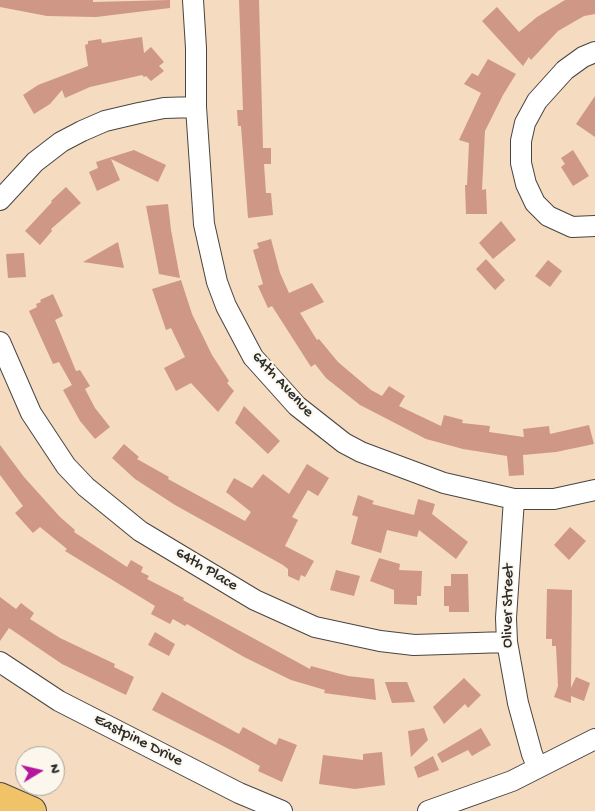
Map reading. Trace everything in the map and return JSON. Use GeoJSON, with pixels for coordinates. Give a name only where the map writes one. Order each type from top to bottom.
{"type":"FeatureCollection","features":[{"type":"Feature","properties":{"kind":"highway"},"geometry":{"type":"LineString","coordinates":[[0,797],[32,811]]}},
{"type":"Feature","properties":{"kind":"street","name":"64th Avenue"},"geometry":{"type":"LineString","coordinates":[[193,0],[196,48],[196,107],[202,208],[210,254],[226,306],[253,358],[297,406],[344,443],[444,483],[514,499],[554,499],[595,490]]}},
{"type":"Feature","properties":{"kind":"street"},"geometry":{"type":"LineString","coordinates":[[595,52],[583,57],[565,70],[537,101],[525,123],[521,141],[521,163],[526,184],[536,203],[548,216],[572,227],[595,226]]}},
{"type":"Feature","properties":{"kind":"street"},"geometry":{"type":"LineString","coordinates":[[0,200],[35,162],[61,142],[82,131],[105,121],[139,113],[164,108],[196,107]]}},
{"type":"Feature","properties":{"kind":"street","name":"64th Place"},"geometry":{"type":"LineString","coordinates":[[0,342],[31,413],[66,466],[86,487],[140,531],[255,600],[315,627],[380,641],[414,645],[506,642]]}},
{"type":"Feature","properties":{"kind":"street","name":"Oliver Street"},"geometry":{"type":"LineString","coordinates":[[514,499],[506,642],[518,703],[532,754],[538,768]]}},
{"type":"Feature","properties":{"kind":"street","name":"Eastpine Drive"},"geometry":{"type":"LineString","coordinates":[[0,662],[59,701],[239,793],[282,811]]}},
{"type":"Feature","properties":{"kind":"street"},"geometry":{"type":"LineString","coordinates":[[428,811],[486,792],[595,739]]}},
{"type":"Feature","properties":{"kind":"building"},"geometry":{"type":"Polygon","coordinates":[[[0,0],[93,0],[93,2],[170,0],[170,8],[96,17],[47,16],[0,7],[0,0]]]}},
{"type":"Feature","properties":{"kind":"building"},"geometry":{"type":"Polygon","coordinates":[[[239,0],[259,0],[263,148],[271,148],[271,164],[264,164],[266,193],[271,193],[273,215],[248,218],[241,126],[238,126],[237,110],[243,110],[239,0]]]}},
{"type":"Feature","properties":{"kind":"building"},"geometry":{"type":"Polygon","coordinates":[[[565,0],[595,0],[595,14],[584,16],[558,31],[531,60],[529,57],[523,66],[482,21],[497,7],[519,32],[537,17],[565,0]]]}},
{"type":"Feature","properties":{"kind":"building"},"geometry":{"type":"Polygon","coordinates":[[[142,37],[144,53],[151,47],[164,62],[159,66],[164,71],[151,81],[142,75],[90,87],[65,98],[62,90],[50,104],[34,114],[23,95],[38,85],[88,66],[85,45],[88,44],[88,41],[101,39],[102,43],[142,37]]]}},
{"type":"Feature","properties":{"kind":"building"},"geometry":{"type":"Polygon","coordinates":[[[488,59],[516,74],[485,131],[482,190],[486,189],[487,214],[466,214],[465,185],[467,185],[469,143],[459,140],[481,93],[464,84],[472,73],[478,76],[488,59]]]}},
{"type":"Feature","properties":{"kind":"building"},"geometry":{"type":"Polygon","coordinates":[[[595,96],[595,137],[576,124],[595,96]]]}},
{"type":"Feature","properties":{"kind":"building"},"geometry":{"type":"Polygon","coordinates":[[[134,150],[166,165],[158,182],[111,159],[120,180],[97,191],[89,172],[98,168],[96,162],[134,150]]]}},
{"type":"Feature","properties":{"kind":"building"},"geometry":{"type":"Polygon","coordinates":[[[573,150],[589,176],[573,186],[561,167],[565,164],[561,158],[573,150]]]}},
{"type":"Feature","properties":{"kind":"building"},"geometry":{"type":"Polygon","coordinates":[[[66,187],[81,203],[51,229],[52,231],[40,245],[25,231],[66,187]]]}},
{"type":"Feature","properties":{"kind":"building"},"geometry":{"type":"Polygon","coordinates":[[[168,204],[180,278],[159,274],[146,206],[168,204]]]}},
{"type":"Feature","properties":{"kind":"building"},"geometry":{"type":"Polygon","coordinates":[[[501,221],[516,240],[493,259],[479,243],[501,221]]]}},
{"type":"Feature","properties":{"kind":"building"},"geometry":{"type":"Polygon","coordinates":[[[271,239],[280,273],[289,293],[312,283],[324,302],[300,313],[317,340],[319,339],[338,362],[371,390],[382,396],[389,386],[405,396],[399,406],[441,426],[444,415],[463,420],[462,423],[490,426],[489,432],[524,437],[523,429],[549,426],[550,434],[589,425],[594,444],[556,452],[523,455],[524,475],[509,476],[507,456],[463,449],[426,439],[360,405],[326,378],[315,364],[311,367],[272,306],[268,308],[258,286],[263,284],[253,250],[259,248],[257,243],[271,239]]]}},
{"type":"Feature","properties":{"kind":"building"},"geometry":{"type":"Polygon","coordinates":[[[118,242],[124,268],[83,262],[118,242]]]}},
{"type":"Feature","properties":{"kind":"building"},"geometry":{"type":"Polygon","coordinates":[[[24,253],[26,277],[8,278],[6,254],[24,253]]]}},
{"type":"Feature","properties":{"kind":"building"},"geometry":{"type":"Polygon","coordinates":[[[486,259],[505,280],[495,290],[476,269],[486,259]]]}},
{"type":"Feature","properties":{"kind":"building"},"geometry":{"type":"Polygon","coordinates":[[[548,260],[562,271],[550,287],[535,276],[548,260]]]}},
{"type":"Feature","properties":{"kind":"building"},"geometry":{"type":"Polygon","coordinates":[[[181,280],[192,314],[212,355],[229,381],[227,383],[234,391],[218,412],[191,383],[176,391],[164,368],[185,357],[171,328],[166,330],[152,289],[181,280]]]}},
{"type":"Feature","properties":{"kind":"building"},"geometry":{"type":"Polygon","coordinates":[[[53,294],[63,316],[55,320],[76,371],[80,370],[90,386],[85,389],[95,408],[110,427],[95,439],[80,421],[63,390],[72,385],[59,362],[53,364],[29,311],[37,307],[36,304],[41,302],[40,300],[53,294]]]}},
{"type":"Feature","properties":{"kind":"building"},"geometry":{"type":"Polygon","coordinates":[[[244,406],[280,441],[268,454],[235,423],[244,406]]]}},
{"type":"Feature","properties":{"kind":"building"},"geometry":{"type":"Polygon","coordinates":[[[124,444],[139,457],[137,459],[169,477],[168,479],[245,521],[251,512],[226,492],[234,478],[252,488],[263,474],[289,494],[307,464],[329,478],[318,496],[308,490],[292,517],[298,520],[285,546],[314,561],[305,577],[301,575],[299,581],[288,576],[288,569],[283,565],[175,505],[135,479],[112,458],[124,444]]]}},
{"type":"Feature","properties":{"kind":"building"},"geometry":{"type":"Polygon","coordinates":[[[0,445],[24,477],[60,517],[75,530],[74,532],[127,567],[131,560],[143,567],[141,572],[149,576],[147,579],[310,669],[311,666],[348,676],[374,679],[376,700],[324,693],[325,690],[291,680],[244,657],[187,624],[185,626],[173,619],[170,624],[151,614],[155,606],[65,551],[67,549],[40,527],[33,533],[15,513],[23,506],[0,475],[0,445]]]}},
{"type":"Feature","properties":{"kind":"building"},"geometry":{"type":"Polygon","coordinates":[[[358,495],[374,501],[372,504],[414,515],[418,499],[435,504],[432,514],[468,542],[456,559],[419,530],[417,537],[387,530],[381,553],[351,544],[358,517],[352,515],[358,495]]]}},
{"type":"Feature","properties":{"kind":"building"},"geometry":{"type":"Polygon","coordinates":[[[570,527],[586,541],[569,560],[554,545],[570,527]]]}},
{"type":"Feature","properties":{"kind":"building"},"geometry":{"type":"Polygon","coordinates":[[[379,558],[400,564],[399,570],[422,571],[421,596],[417,596],[417,605],[394,604],[394,590],[370,581],[379,558]]]}},
{"type":"Feature","properties":{"kind":"building"},"geometry":{"type":"Polygon","coordinates":[[[336,570],[360,576],[354,596],[330,590],[336,570]]]}},
{"type":"Feature","properties":{"kind":"building"},"geometry":{"type":"Polygon","coordinates":[[[451,574],[468,574],[469,612],[449,612],[449,606],[444,606],[444,586],[451,586],[451,574]]]}},
{"type":"Feature","properties":{"kind":"building"},"geometry":{"type":"Polygon","coordinates":[[[547,589],[572,590],[571,688],[576,677],[590,683],[584,701],[571,696],[571,703],[554,697],[558,686],[556,646],[552,646],[552,639],[546,639],[547,589]]]}},
{"type":"Feature","properties":{"kind":"building"},"geometry":{"type":"Polygon","coordinates":[[[0,597],[16,609],[21,603],[34,613],[30,619],[60,638],[115,664],[114,667],[134,677],[126,695],[62,664],[9,628],[0,641],[0,597]]]}},
{"type":"Feature","properties":{"kind":"building"},"geometry":{"type":"Polygon","coordinates":[[[155,632],[175,644],[169,656],[148,645],[155,632]]]}},
{"type":"Feature","properties":{"kind":"building"},"geometry":{"type":"Polygon","coordinates":[[[464,678],[481,695],[468,708],[465,704],[444,724],[433,707],[464,678]]]}},
{"type":"Feature","properties":{"kind":"building"},"geometry":{"type":"Polygon","coordinates":[[[385,682],[407,682],[415,702],[392,703],[385,682]]]}},
{"type":"Feature","properties":{"kind":"building"},"geometry":{"type":"Polygon","coordinates":[[[162,692],[239,734],[243,727],[276,745],[279,738],[297,745],[282,782],[258,771],[260,766],[152,710],[162,692]]]}},
{"type":"Feature","properties":{"kind":"building"},"geometry":{"type":"Polygon","coordinates":[[[424,728],[428,740],[411,757],[408,731],[424,728]]]}},
{"type":"Feature","properties":{"kind":"building"},"geometry":{"type":"Polygon","coordinates":[[[481,728],[491,745],[472,756],[468,750],[442,763],[437,754],[481,728]]]}},
{"type":"Feature","properties":{"kind":"building"},"geometry":{"type":"Polygon","coordinates":[[[382,752],[385,785],[355,789],[319,784],[323,755],[363,760],[363,754],[382,752]]]}},
{"type":"Feature","properties":{"kind":"building"},"geometry":{"type":"Polygon","coordinates":[[[433,756],[439,770],[418,778],[414,767],[433,756]]]}}]}
